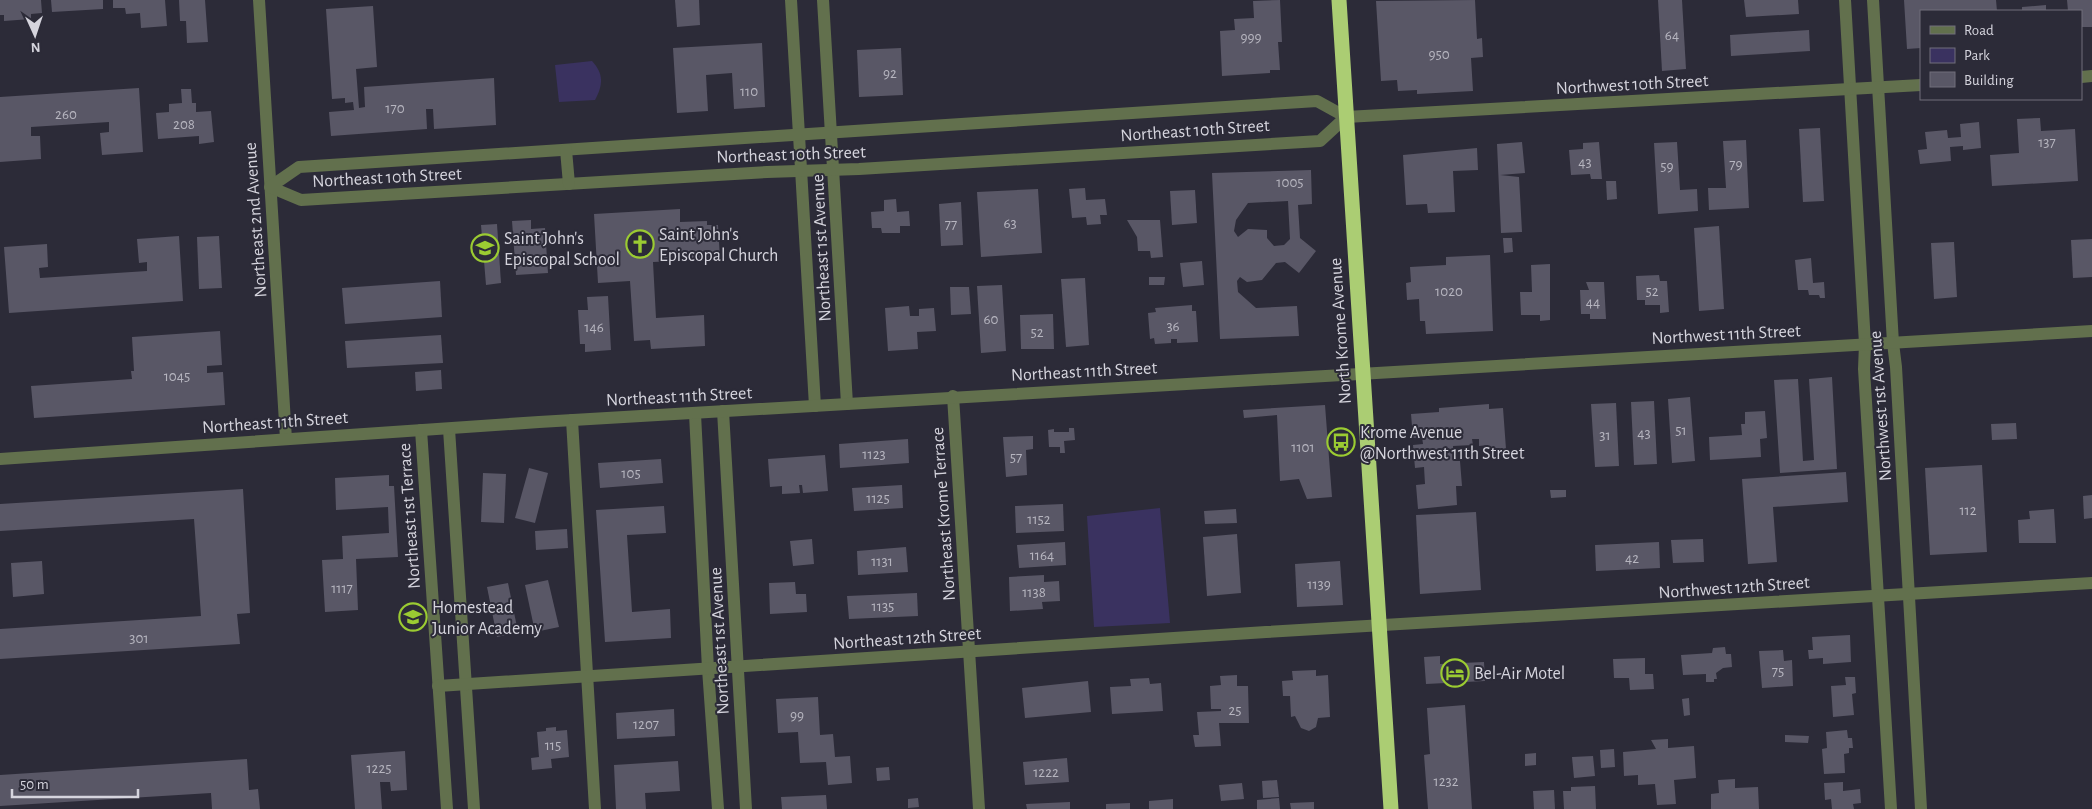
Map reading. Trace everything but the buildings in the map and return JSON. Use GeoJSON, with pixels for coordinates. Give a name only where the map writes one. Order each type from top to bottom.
{"type":"FeatureCollection","features":[{"type":"Feature","properties":{"kind":"highway","name":"North Krome Avenue"},"geometry":{"type":"LineString","coordinates":[[1339,0],[1361,373],[1391,809]]}},
{"type":"Feature","properties":{"kind":"street","name":"Northeast 2nd Avenue"},"geometry":{"type":"LineString","coordinates":[[259,0],[286,438]]}},
{"type":"Feature","properties":{"kind":"street","name":"Northeast 1st Avenue"},"geometry":{"type":"LineString","coordinates":[[791,0],[814,406]]}},
{"type":"Feature","properties":{"kind":"street","name":"Northeast 1st Avenue"},"geometry":{"type":"LineString","coordinates":[[823,0],[847,404]]}},
{"type":"Feature","properties":{"kind":"street","name":"Northwest 1st Avenue"},"geometry":{"type":"LineString","coordinates":[[1845,0],[1865,344],[1864,369],[1891,809]]}},
{"type":"Feature","properties":{"kind":"street","name":"Northwest 1st Avenue"},"geometry":{"type":"LineString","coordinates":[[1872,0],[1896,367],[1920,809]]}},
{"type":"Feature","properties":{"kind":"street","name":"Northwest 10th Street"},"geometry":{"type":"LineString","coordinates":[[1346,117],[1920,85]]}},
{"type":"Feature","properties":{"kind":"street","name":"Northeast 10th Street"},"geometry":{"type":"LineString","coordinates":[[1317,101],[1346,117],[1320,141],[301,200],[270,187],[300,167],[799,134],[1317,101]]}},
{"type":"Feature","properties":{"kind":"street"},"geometry":{"type":"LineString","coordinates":[[566,150],[569,184]]}},
{"type":"Feature","properties":{"kind":"street","name":"Northwest 11th Street"},"geometry":{"type":"LineString","coordinates":[[1361,373],[2092,331]]}},
{"type":"Feature","properties":{"kind":"street","name":"Northeast 11th Street"},"geometry":{"type":"LineString","coordinates":[[0,459],[286,438],[695,414],[953,396],[1361,373]]}},
{"type":"Feature","properties":{"kind":"street","name":"Northeast Krome Terrace"},"geometry":{"type":"LineString","coordinates":[[953,396],[979,809]]}},
{"type":"Feature","properties":{"kind":"street","name":"Northeast 1st Avenue"},"geometry":{"type":"LineString","coordinates":[[723,412],[746,809]]}},
{"type":"Feature","properties":{"kind":"street","name":"Northeast 1st Avenue"},"geometry":{"type":"LineString","coordinates":[[695,414],[708,669],[718,809]]}},
{"type":"Feature","properties":{"kind":"street"},"geometry":{"type":"LineString","coordinates":[[572,420],[595,809]]}},
{"type":"Feature","properties":{"kind":"street"},"geometry":{"type":"LineString","coordinates":[[449,429],[474,809]]}},
{"type":"Feature","properties":{"kind":"street","name":"Northeast 1st Terrace"},"geometry":{"type":"LineString","coordinates":[[421,430],[447,809]]}},
{"type":"Feature","properties":{"kind":"street","name":"Northwest 12th Street"},"geometry":{"type":"LineString","coordinates":[[1378,626],[2092,583]]}},
{"type":"Feature","properties":{"kind":"street","name":"Northeast 12th Street"},"geometry":{"type":"LineString","coordinates":[[438,686],[1378,626]]}},
{"type":"Feature","properties":{"kind":"green space"},"geometry":{"type":"Polygon","coordinates":[[[592,61],[599,70],[601,80],[600,89],[595,100],[559,102],[555,65],[592,61]]]}},
{"type":"Feature","properties":{"kind":"green space"},"geometry":{"type":"Polygon","coordinates":[[[1160,508],[1170,623],[1094,627],[1087,516],[1160,508]]]}},
{"type":"Feature","properties":{"kind":"place","name":"Saint John's Episcopal Church"},"geometry":{"type":"Point","coordinates":[640,244]}},
{"type":"Feature","properties":{"kind":"place","name":"Saint John's Episcopal School"},"geometry":{"type":"Point","coordinates":[485,248]}},
{"type":"Feature","properties":{"kind":"place","name":"Krome Avenue @Northwest 11th Street"},"geometry":{"type":"Point","coordinates":[1341,442]}},
{"type":"Feature","properties":{"kind":"place","name":"Homestead Junior Academy"},"geometry":{"type":"Point","coordinates":[413,617]}},
{"type":"Feature","properties":{"kind":"place","name":"Bel-Air Motel"},"geometry":{"type":"Point","coordinates":[1455,673]}}]}
